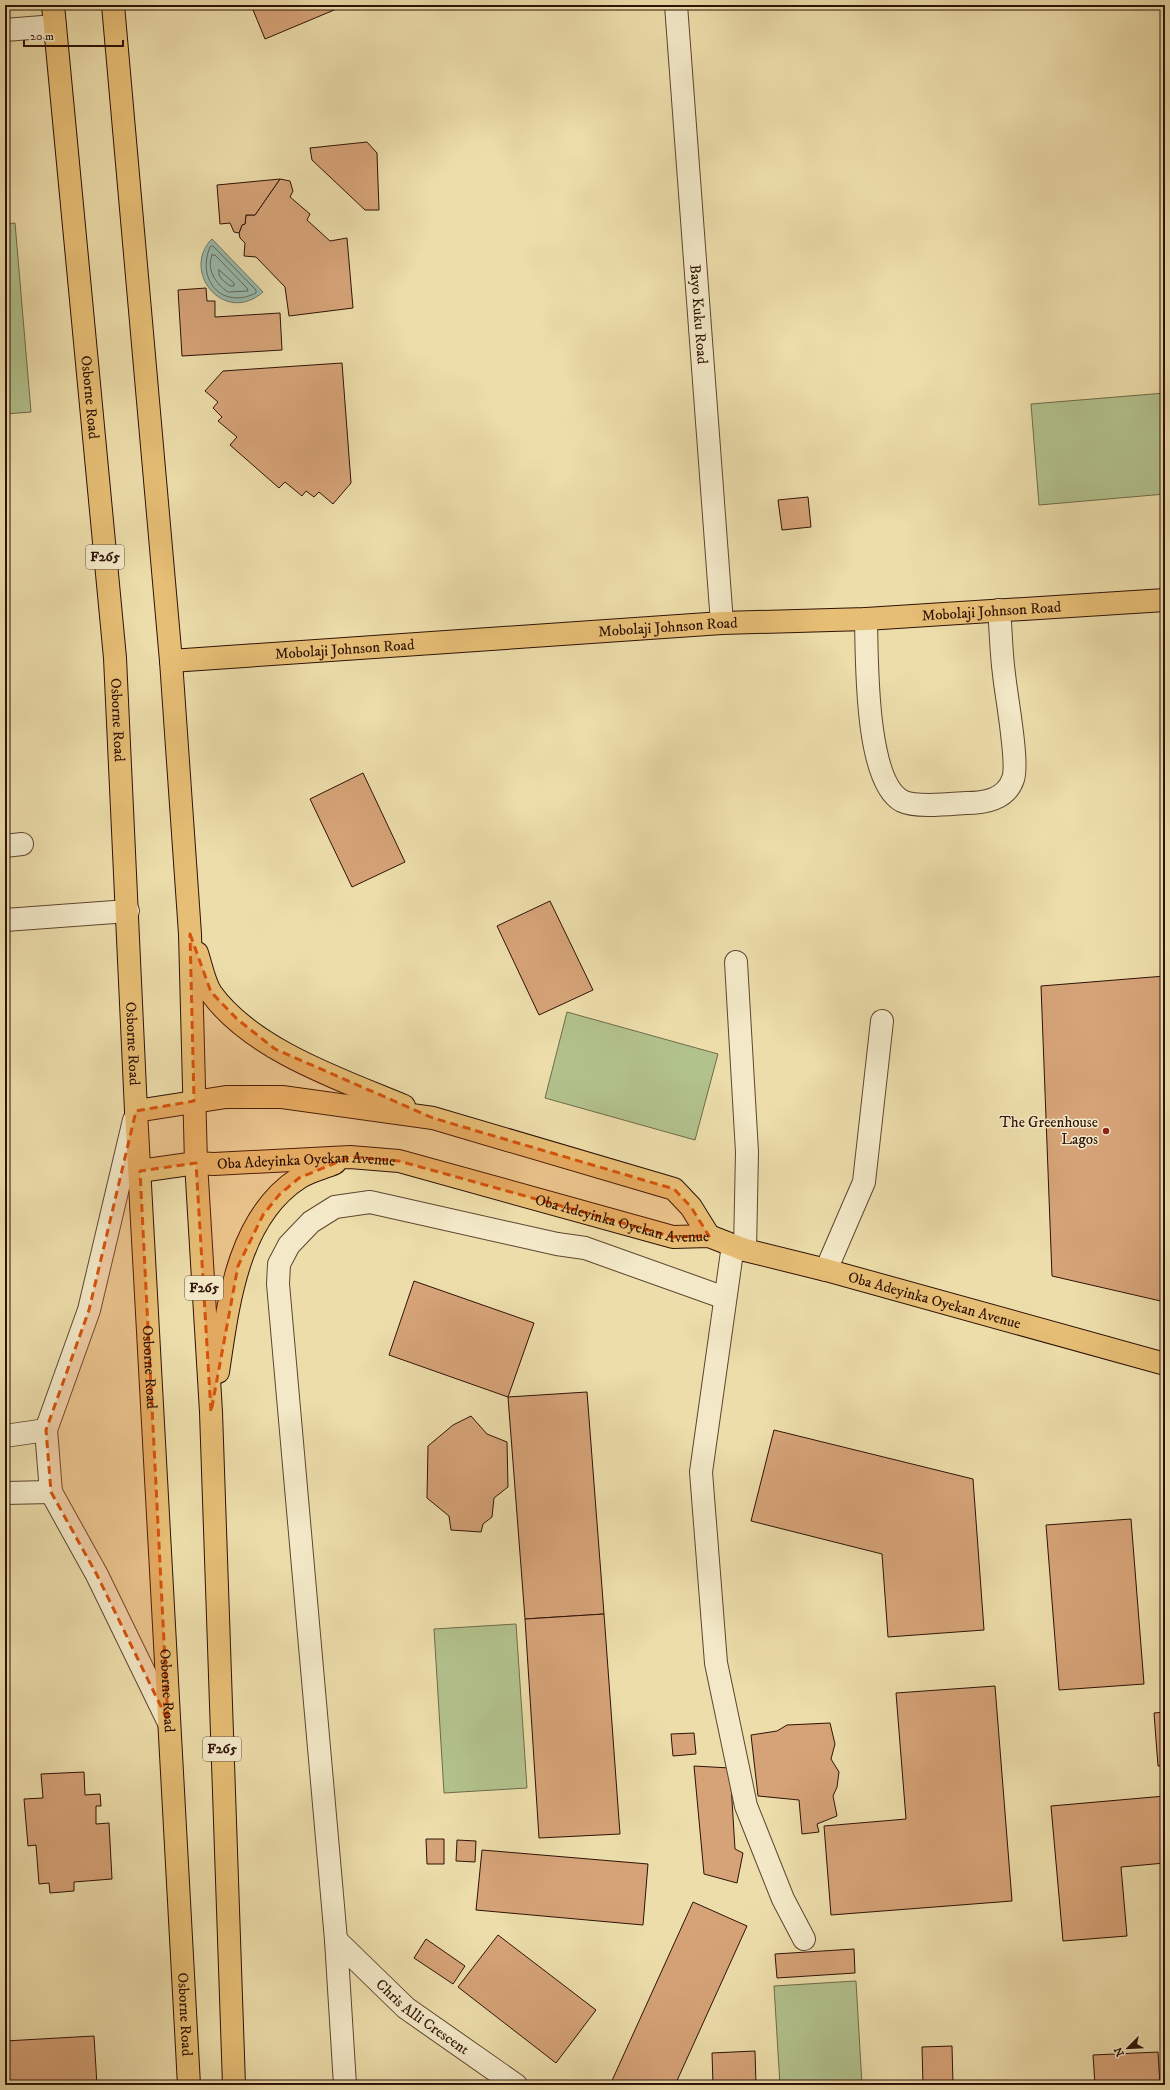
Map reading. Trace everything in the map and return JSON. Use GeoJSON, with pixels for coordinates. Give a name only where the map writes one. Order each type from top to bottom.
{"type":"FeatureCollection","features":[{"type":"Feature","properties":{"kind":"main road","name":"F265"},"geometry":{"type":"LineString","coordinates":[[113,5],[172,661],[190,934],[196,1163],[211,1412],[234,2085]]}},
{"type":"Feature","properties":{"kind":"main road","name":"Osborne Road"},"geometry":{"type":"LineString","coordinates":[[54,16],[114,658],[168,1721],[189,2085]]}},
{"type":"Feature","properties":{"kind":"main road","name":"Mobolaji Johnson Road"},"geometry":{"type":"LineString","coordinates":[[172,661],[722,623],[866,619],[1165,600]]}},
{"type":"Feature","properties":{"kind":"main road"},"geometry":{"type":"LineString","coordinates":[[190,934],[210,992],[236,1020],[275,1049],[326,1073],[433,1118],[674,1189],[690,1207],[709,1236]]}},
{"type":"Feature","properties":{"kind":"main road"},"geometry":{"type":"LineString","coordinates":[[136,1112],[194,1101],[226,1097],[282,1097],[433,1118]]}},
{"type":"Feature","properties":{"kind":"main road"},"geometry":{"type":"LineString","coordinates":[[211,1412],[229,1304],[238,1266],[262,1215],[279,1195],[299,1178],[350,1157]]}},
{"type":"Feature","properties":{"kind":"main road","name":"Oba Adeyinka Oyekan Avenue"},"geometry":{"type":"LineString","coordinates":[[140,1171],[196,1163],[214,1164],[350,1157],[399,1161],[672,1238],[709,1236],[739,1247],[1165,1364]]}},
{"type":"Feature","properties":{"kind":"street","name":"Bayo Kuku Road"},"geometry":{"type":"LineString","coordinates":[[676,5],[722,623]]}},
{"type":"Feature","properties":{"kind":"street"},"geometry":{"type":"LineString","coordinates":[[5,30],[54,16]]}},
{"type":"Feature","properties":{"kind":"street"},"geometry":{"type":"LineString","coordinates":[[866,619],[869,690],[877,763],[886,784],[897,798],[911,804],[979,803],[994,800],[1006,791],[1013,780],[1015,771],[999,610]]}},
{"type":"Feature","properties":{"kind":"street"},"geometry":{"type":"LineString","coordinates":[[5,920],[128,912]]}},
{"type":"Feature","properties":{"kind":"street"},"geometry":{"type":"LineString","coordinates":[[736,962],[747,1152],[739,1247],[725,1298],[702,1472],[716,1663],[746,1806],[783,1899],[804,1939]]}},
{"type":"Feature","properties":{"kind":"street"},"geometry":{"type":"LineString","coordinates":[[826,1270],[864,1182],[882,1021]]}},
{"type":"Feature","properties":{"kind":"street"},"geometry":{"type":"LineString","coordinates":[[136,1112],[89,1310],[46,1430],[51,1492],[96,1575],[168,1721]]}},
{"type":"Feature","properties":{"kind":"street"},"geometry":{"type":"LineString","coordinates":[[345,2085],[336,1940],[278,1284],[280,1264],[289,1244],[311,1222],[335,1207],[370,1202],[557,1244],[585,1248],[725,1298]]}},
{"type":"Feature","properties":{"kind":"street"},"geometry":{"type":"LineString","coordinates":[[5,1436],[46,1430]]}},
{"type":"Feature","properties":{"kind":"street"},"geometry":{"type":"LineString","coordinates":[[5,1493],[51,1492]]}},
{"type":"Feature","properties":{"kind":"street","name":"Chris Alli Crescent"},"geometry":{"type":"LineString","coordinates":[[336,1940],[406,2008],[516,2085]]}},
{"type":"Feature","properties":{"kind":"highlighted area"},"geometry":{"type":"Polygon","coordinates":[[[190,934],[211,992],[237,1019],[275,1049],[433,1118],[674,1189],[691,1207],[709,1236],[673,1237],[399,1161],[350,1157],[299,1178],[279,1195],[263,1215],[238,1266],[211,1412],[196,1163],[140,1171],[168,1721],[97,1575],[51,1492],[46,1430],[89,1310],[136,1111],[194,1101],[190,934]]]}},
{"type":"Feature","properties":{"kind":"green space"},"geometry":{"type":"Polygon","coordinates":[[[15,223],[31,412],[5,414],[5,224],[15,223]]]}},
{"type":"Feature","properties":{"kind":"green space"},"geometry":{"type":"Polygon","coordinates":[[[1165,393],[1165,494],[1039,505],[1031,404],[1165,393]]]}},
{"type":"Feature","properties":{"kind":"green space"},"geometry":{"type":"Polygon","coordinates":[[[567,1012],[718,1054],[695,1140],[545,1098],[567,1012]]]}},
{"type":"Feature","properties":{"kind":"green space"},"geometry":{"type":"Polygon","coordinates":[[[516,1624],[527,1788],[444,1793],[434,1629],[516,1624]]]}},
{"type":"Feature","properties":{"kind":"green space"},"geometry":{"type":"Polygon","coordinates":[[[856,1981],[862,2085],[780,2085],[774,1986],[856,1981]]]}},
{"type":"Feature","properties":{"kind":"water"},"geometry":{"type":"Polygon","coordinates":[[[212,239],[263,292],[248,301],[234,303],[221,299],[211,290],[204,279],[201,266],[203,252],[212,239]]]}},
{"type":"Feature","properties":{"kind":"building"},"geometry":{"type":"Polygon","coordinates":[[[251,5],[346,5],[265,39],[251,5]]]}},
{"type":"Feature","properties":{"kind":"building"},"geometry":{"type":"Polygon","coordinates":[[[367,142],[377,153],[379,210],[365,210],[312,160],[310,148],[367,142]]]}},
{"type":"Feature","properties":{"kind":"building"},"geometry":{"type":"Polygon","coordinates":[[[280,179],[290,181],[293,191],[290,197],[310,214],[307,220],[330,241],[347,238],[353,308],[289,316],[285,287],[256,257],[244,256],[245,243],[240,238],[239,233],[242,225],[245,224],[246,215],[255,215],[280,179]]]}},
{"type":"Feature","properties":{"kind":"building"},"geometry":{"type":"Polygon","coordinates":[[[280,179],[255,215],[246,215],[245,224],[242,225],[239,233],[234,232],[230,223],[220,224],[217,185],[280,179]]]}},
{"type":"Feature","properties":{"kind":"building"},"geometry":{"type":"Polygon","coordinates":[[[206,288],[207,301],[215,301],[215,317],[280,313],[282,350],[182,356],[178,290],[206,288]]]}},
{"type":"Feature","properties":{"kind":"building"},"geometry":{"type":"Polygon","coordinates":[[[342,363],[351,483],[333,504],[319,492],[314,497],[306,491],[302,496],[285,482],[279,488],[230,445],[237,437],[218,421],[222,417],[213,408],[218,402],[205,391],[223,371],[342,363]]]}},
{"type":"Feature","properties":{"kind":"building"},"geometry":{"type":"Polygon","coordinates":[[[808,497],[811,527],[782,530],[778,500],[808,497]]]}},
{"type":"Feature","properties":{"kind":"building"},"geometry":{"type":"Polygon","coordinates":[[[363,773],[405,862],[352,887],[310,799],[363,773]]]}},
{"type":"Feature","properties":{"kind":"building"},"geometry":{"type":"Polygon","coordinates":[[[550,901],[593,990],[539,1015],[497,926],[550,901]]]}},
{"type":"Feature","properties":{"kind":"building","name":"The Greenhouse Lagos"},"geometry":{"type":"Polygon","coordinates":[[[1165,976],[1165,1302],[1052,1276],[1041,986],[1165,976]]]}},
{"type":"Feature","properties":{"kind":"building"},"geometry":{"type":"Polygon","coordinates":[[[414,1281],[534,1323],[508,1397],[389,1355],[414,1281]]]}},
{"type":"Feature","properties":{"kind":"building"},"geometry":{"type":"Polygon","coordinates":[[[587,1392],[604,1614],[525,1619],[508,1397],[587,1392]]]}},
{"type":"Feature","properties":{"kind":"building"},"geometry":{"type":"Polygon","coordinates":[[[471,1416],[487,1434],[507,1442],[508,1487],[494,1498],[492,1517],[483,1524],[481,1532],[451,1530],[449,1516],[427,1498],[428,1446],[453,1425],[471,1416]]]}},
{"type":"Feature","properties":{"kind":"building"},"geometry":{"type":"Polygon","coordinates":[[[774,1430],[973,1479],[984,1630],[888,1637],[882,1554],[751,1521],[774,1430]]]}},
{"type":"Feature","properties":{"kind":"building"},"geometry":{"type":"Polygon","coordinates":[[[1131,1519],[1144,1684],[1059,1690],[1046,1525],[1131,1519]]]}},
{"type":"Feature","properties":{"kind":"building"},"geometry":{"type":"Polygon","coordinates":[[[604,1614],[620,1834],[539,1838],[525,1619],[604,1614]]]}},
{"type":"Feature","properties":{"kind":"building"},"geometry":{"type":"Polygon","coordinates":[[[995,1686],[1012,1901],[831,1915],[824,1826],[906,1819],[896,1693],[995,1686]]]}},
{"type":"Feature","properties":{"kind":"building"},"geometry":{"type":"Polygon","coordinates":[[[1165,1712],[1165,1766],[1158,1766],[1154,1713],[1165,1712]]]}},
{"type":"Feature","properties":{"kind":"building"},"geometry":{"type":"Polygon","coordinates":[[[830,1723],[835,1744],[831,1759],[839,1772],[837,1787],[833,1796],[837,1816],[817,1824],[819,1832],[802,1834],[799,1800],[758,1796],[751,1735],[777,1731],[787,1725],[830,1723]]]}},
{"type":"Feature","properties":{"kind":"building"},"geometry":{"type":"Polygon","coordinates":[[[694,1733],[696,1754],[673,1756],[671,1734],[694,1733]]]}},
{"type":"Feature","properties":{"kind":"building"},"geometry":{"type":"Polygon","coordinates":[[[694,1766],[730,1768],[735,1849],[743,1853],[737,1883],[704,1874],[694,1766]]]}},
{"type":"Feature","properties":{"kind":"building"},"geometry":{"type":"Polygon","coordinates":[[[84,1772],[85,1795],[100,1794],[101,1806],[96,1806],[96,1824],[109,1823],[112,1879],[74,1882],[74,1891],[50,1893],[49,1883],[39,1884],[36,1845],[28,1846],[24,1799],[43,1798],[41,1774],[84,1772]]]}},
{"type":"Feature","properties":{"kind":"building"},"geometry":{"type":"Polygon","coordinates":[[[1165,1796],[1165,1863],[1121,1867],[1127,1936],[1063,1941],[1051,1806],[1165,1796]]]}},
{"type":"Feature","properties":{"kind":"building"},"geometry":{"type":"Polygon","coordinates":[[[426,1839],[444,1839],[444,1864],[427,1864],[426,1839]]]}},
{"type":"Feature","properties":{"kind":"building"},"geometry":{"type":"Polygon","coordinates":[[[457,1840],[476,1841],[475,1862],[456,1861],[457,1840]]]}},
{"type":"Feature","properties":{"kind":"building"},"geometry":{"type":"Polygon","coordinates":[[[482,1850],[648,1864],[643,1925],[476,1910],[482,1850]]]}},
{"type":"Feature","properties":{"kind":"building"},"geometry":{"type":"Polygon","coordinates":[[[693,1902],[747,1926],[675,2085],[610,2085],[693,1902]]]}},
{"type":"Feature","properties":{"kind":"building"},"geometry":{"type":"Polygon","coordinates":[[[498,1935],[596,2010],[556,2063],[458,1987],[498,1935]]]}},
{"type":"Feature","properties":{"kind":"building"},"geometry":{"type":"Polygon","coordinates":[[[426,1939],[465,1966],[453,1984],[414,1958],[426,1939]]]}},
{"type":"Feature","properties":{"kind":"building"},"geometry":{"type":"Polygon","coordinates":[[[854,1949],[855,1973],[777,1978],[775,1954],[854,1949]]]}},
{"type":"Feature","properties":{"kind":"building"},"geometry":{"type":"Polygon","coordinates":[[[94,2036],[97,2085],[5,2085],[5,2041],[94,2036]]]}},
{"type":"Feature","properties":{"kind":"building"},"geometry":{"type":"Polygon","coordinates":[[[952,2046],[953,2085],[923,2085],[922,2047],[952,2046]]]}},
{"type":"Feature","properties":{"kind":"building"},"geometry":{"type":"Polygon","coordinates":[[[755,2051],[756,2085],[713,2085],[712,2053],[755,2051]]]}},
{"type":"Feature","properties":{"kind":"building"},"geometry":{"type":"Polygon","coordinates":[[[1158,2052],[1160,2085],[1095,2085],[1093,2055],[1158,2052]]]}},
{"type":"Feature","properties":{"kind":"place","name":"The Greenhouse Lagos"},"geometry":{"type":"Point","coordinates":[1106,1131]}}]}
